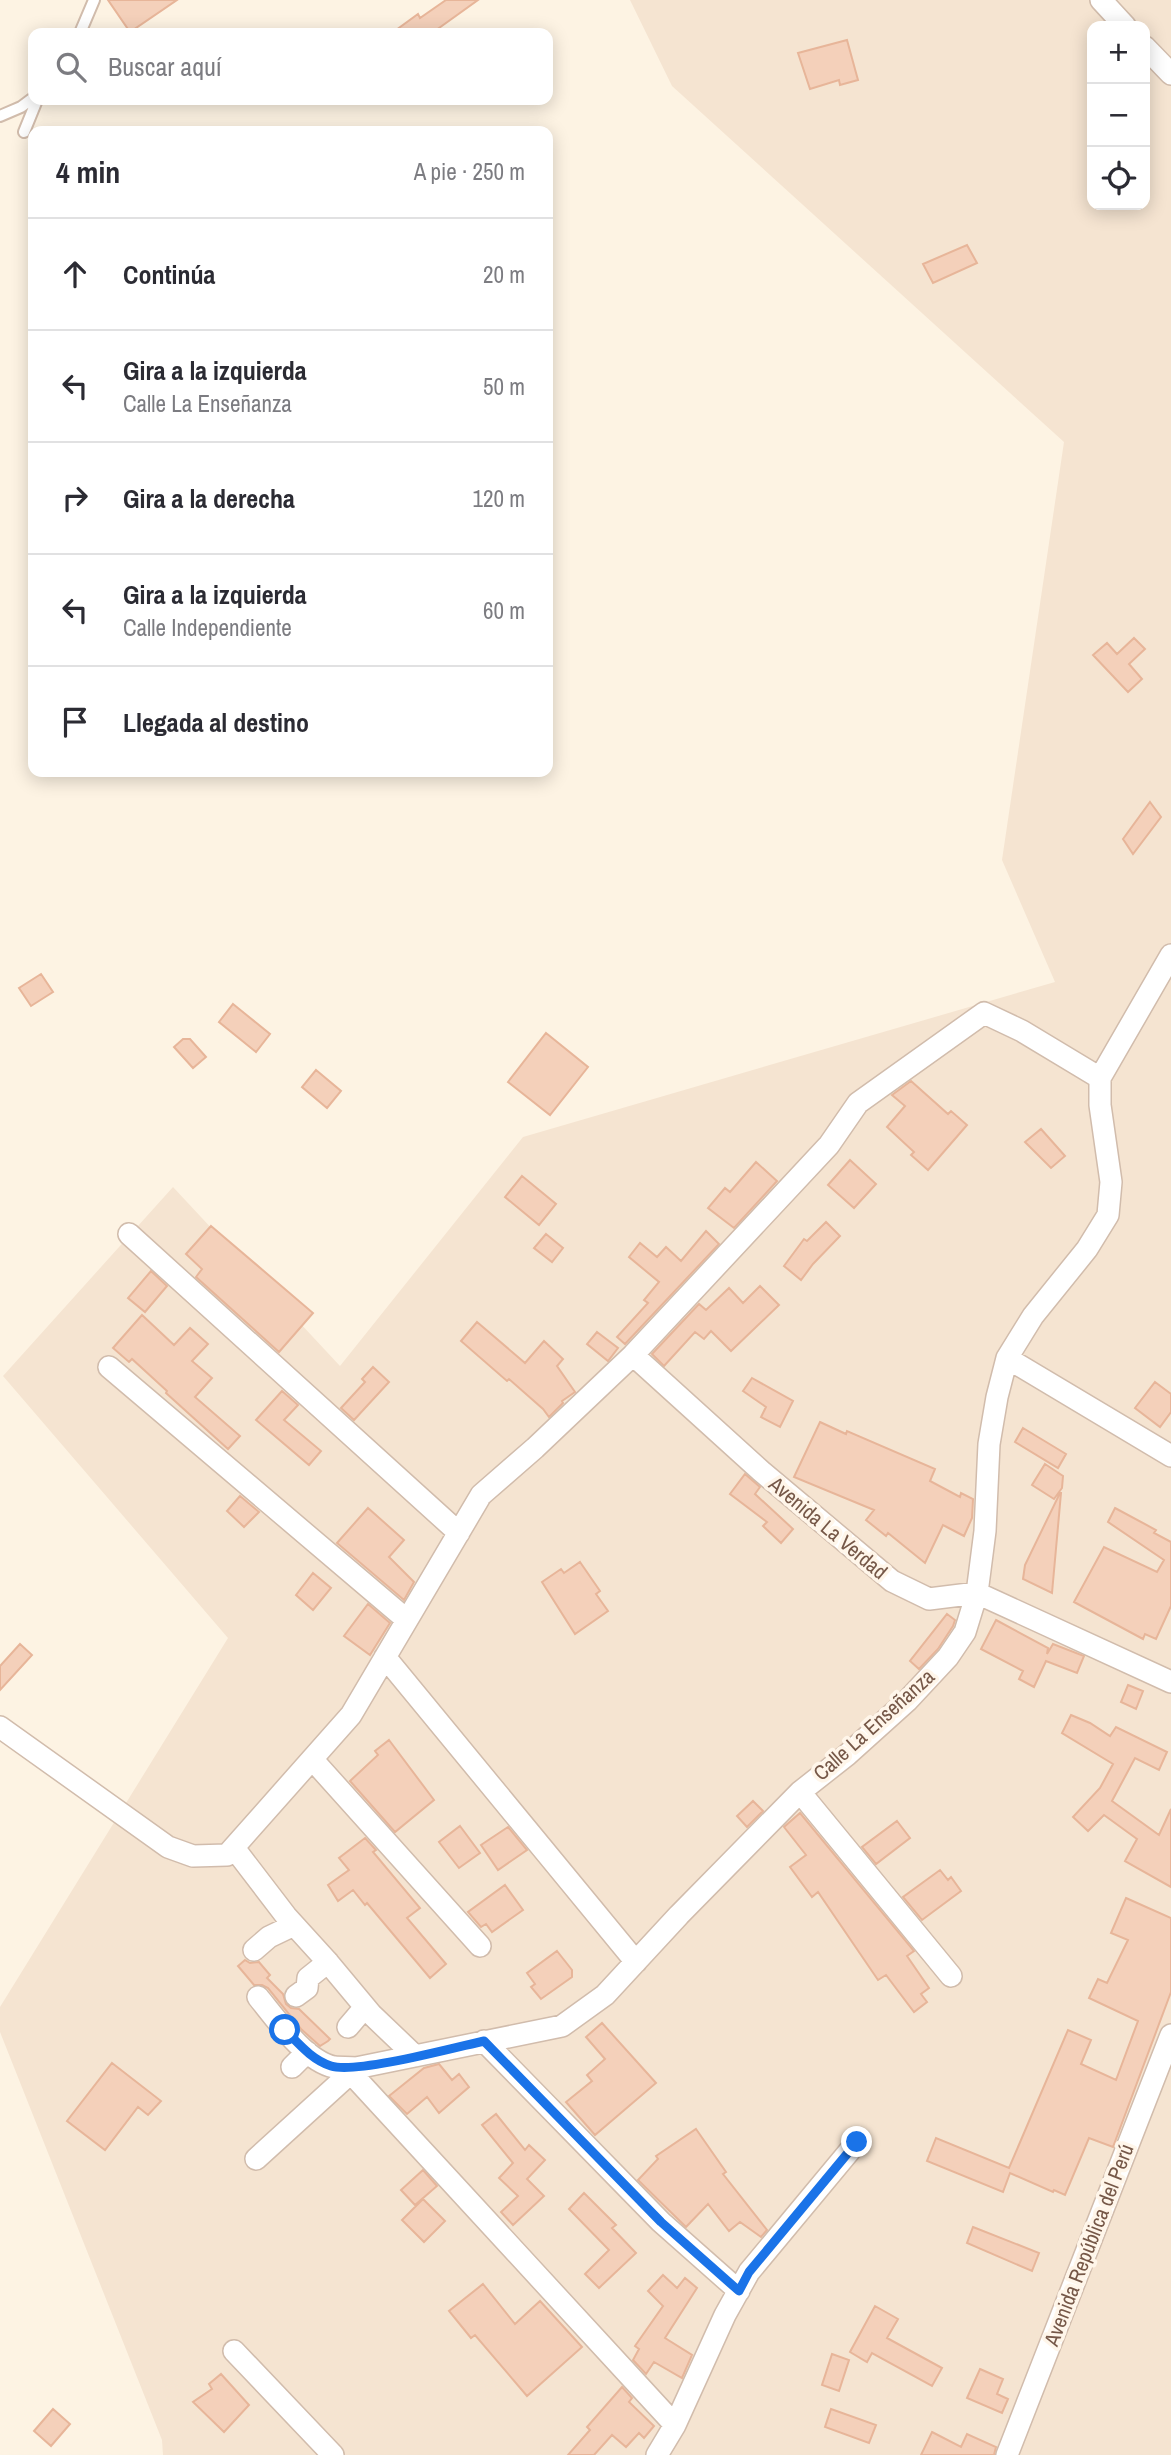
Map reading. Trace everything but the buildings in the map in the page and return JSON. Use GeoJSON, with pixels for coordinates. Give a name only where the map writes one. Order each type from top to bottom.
{"type":"FeatureCollection","features":[{"type":"Feature","properties":{"kind":"street"},"geometry":{"type":"LineString","coordinates":[[1101,0],[1120,21]]}},
{"type":"Feature","properties":{"kind":"street"},"geometry":{"type":"LineString","coordinates":[[1150,52],[1171,74]]}},
{"type":"Feature","properties":{"kind":"street"},"geometry":{"type":"LineString","coordinates":[[0,1727],[168,1847],[193,1856],[227,1855],[351,1715],[481,1495],[633,1355],[829,1145],[858,1103],[984,1013],[1022,1031],[1100,1078],[1171,955]]}},
{"type":"Feature","properties":{"kind":"street","name":"Calle La Enseñanza"},"geometry":{"type":"LineString","coordinates":[[353,2070],[562,2026],[605,1995],[800,1792],[897,1710],[948,1657],[965,1632],[976,1593],[985,1531],[989,1444],[1007,1358],[1033,1316],[1087,1249],[1108,1214],[1111,1182],[1100,1105],[1100,1078]]}},
{"type":"Feature","properties":{"kind":"street"},"geometry":{"type":"LineString","coordinates":[[129,1234],[459,1534]]}},
{"type":"Feature","properties":{"kind":"street","name":"Avenida La Verdad"},"geometry":{"type":"LineString","coordinates":[[633,1355],[761,1471],[892,1581],[929,1598],[976,1593]]}},
{"type":"Feature","properties":{"kind":"street"},"geometry":{"type":"LineString","coordinates":[[1007,1358],[1171,1456]]}},
{"type":"Feature","properties":{"kind":"street"},"geometry":{"type":"LineString","coordinates":[[109,1367],[407,1620]]}},
{"type":"Feature","properties":{"kind":"street"},"geometry":{"type":"LineString","coordinates":[[976,1593],[1171,1682]]}},
{"type":"Feature","properties":{"kind":"street"},"geometry":{"type":"LineString","coordinates":[[385,1657],[636,1962]]}},
{"type":"Feature","properties":{"kind":"street"},"geometry":{"type":"LineString","coordinates":[[312,1759],[480,1946]]}},
{"type":"Feature","properties":{"kind":"street"},"geometry":{"type":"LineString","coordinates":[[800,1792],[951,1976]]}},
{"type":"Feature","properties":{"kind":"street"},"geometry":{"type":"LineString","coordinates":[[234,1848],[294,1925],[365,2007],[415,2056]]}},
{"type":"Feature","properties":{"kind":"street"},"geometry":{"type":"LineString","coordinates":[[254,1950],[269,1937],[294,1925]]}},
{"type":"Feature","properties":{"kind":"street"},"geometry":{"type":"LineString","coordinates":[[296,1996],[307,1988],[309,1979],[328,1962]]}},
{"type":"Feature","properties":{"kind":"street"},"geometry":{"type":"LineString","coordinates":[[258,1997],[313,2058],[333,2067],[353,2070],[675,2425]]}},
{"type":"Feature","properties":{"kind":"street"},"geometry":{"type":"LineString","coordinates":[[348,2027],[365,2007]]}},
{"type":"Feature","properties":{"kind":"street","name":"Avenida República del Perú"},"geometry":{"type":"LineString","coordinates":[[1007,2455],[1171,2035]]}},
{"type":"Feature","properties":{"kind":"street"},"geometry":{"type":"LineString","coordinates":[[484,2041],[661,2222],[739,2291]]}},
{"type":"Feature","properties":{"kind":"street"},"geometry":{"type":"LineString","coordinates":[[292,2067],[307,2052]]}},
{"type":"Feature","properties":{"kind":"street"},"geometry":{"type":"LineString","coordinates":[[256,2159],[353,2070]]}},
{"type":"Feature","properties":{"kind":"street"},"geometry":{"type":"LineString","coordinates":[[657,2455],[675,2425],[749,2272],[857,2142]]}},
{"type":"Feature","properties":{"kind":"street"},"geometry":{"type":"LineString","coordinates":[[234,2351],[333,2455]]}},
{"type":"Feature","properties":{"kind":"lane"},"geometry":{"type":"LineString","coordinates":[[82,28],[94,0]]}},
{"type":"Feature","properties":{"kind":"lane"},"geometry":{"type":"LineString","coordinates":[[0,116],[28,103]]}},
{"type":"Feature","properties":{"kind":"lane"},"geometry":{"type":"LineString","coordinates":[[24,132],[33,105]]}},
{"type":"Feature","properties":{"kind":"shaded area"},"geometry":{"type":"Polygon","coordinates":[[[630,0],[1171,0],[1171,2455],[163,2455],[162,2440],[0,2032],[0,2007],[228,1638],[3,1376],[173,1187],[340,1366],[523,1137],[1055,982],[1002,860],[1064,442],[672,86],[630,0]]]}},
{"type":"Feature","properties":{"kind":"route"},"geometry":{"type":"LineString","coordinates":[[285,2030],[313,2058],[333,2067],[356,2068],[484,2041],[661,2222],[739,2291],[749,2272],[857,2142]]}}]}
